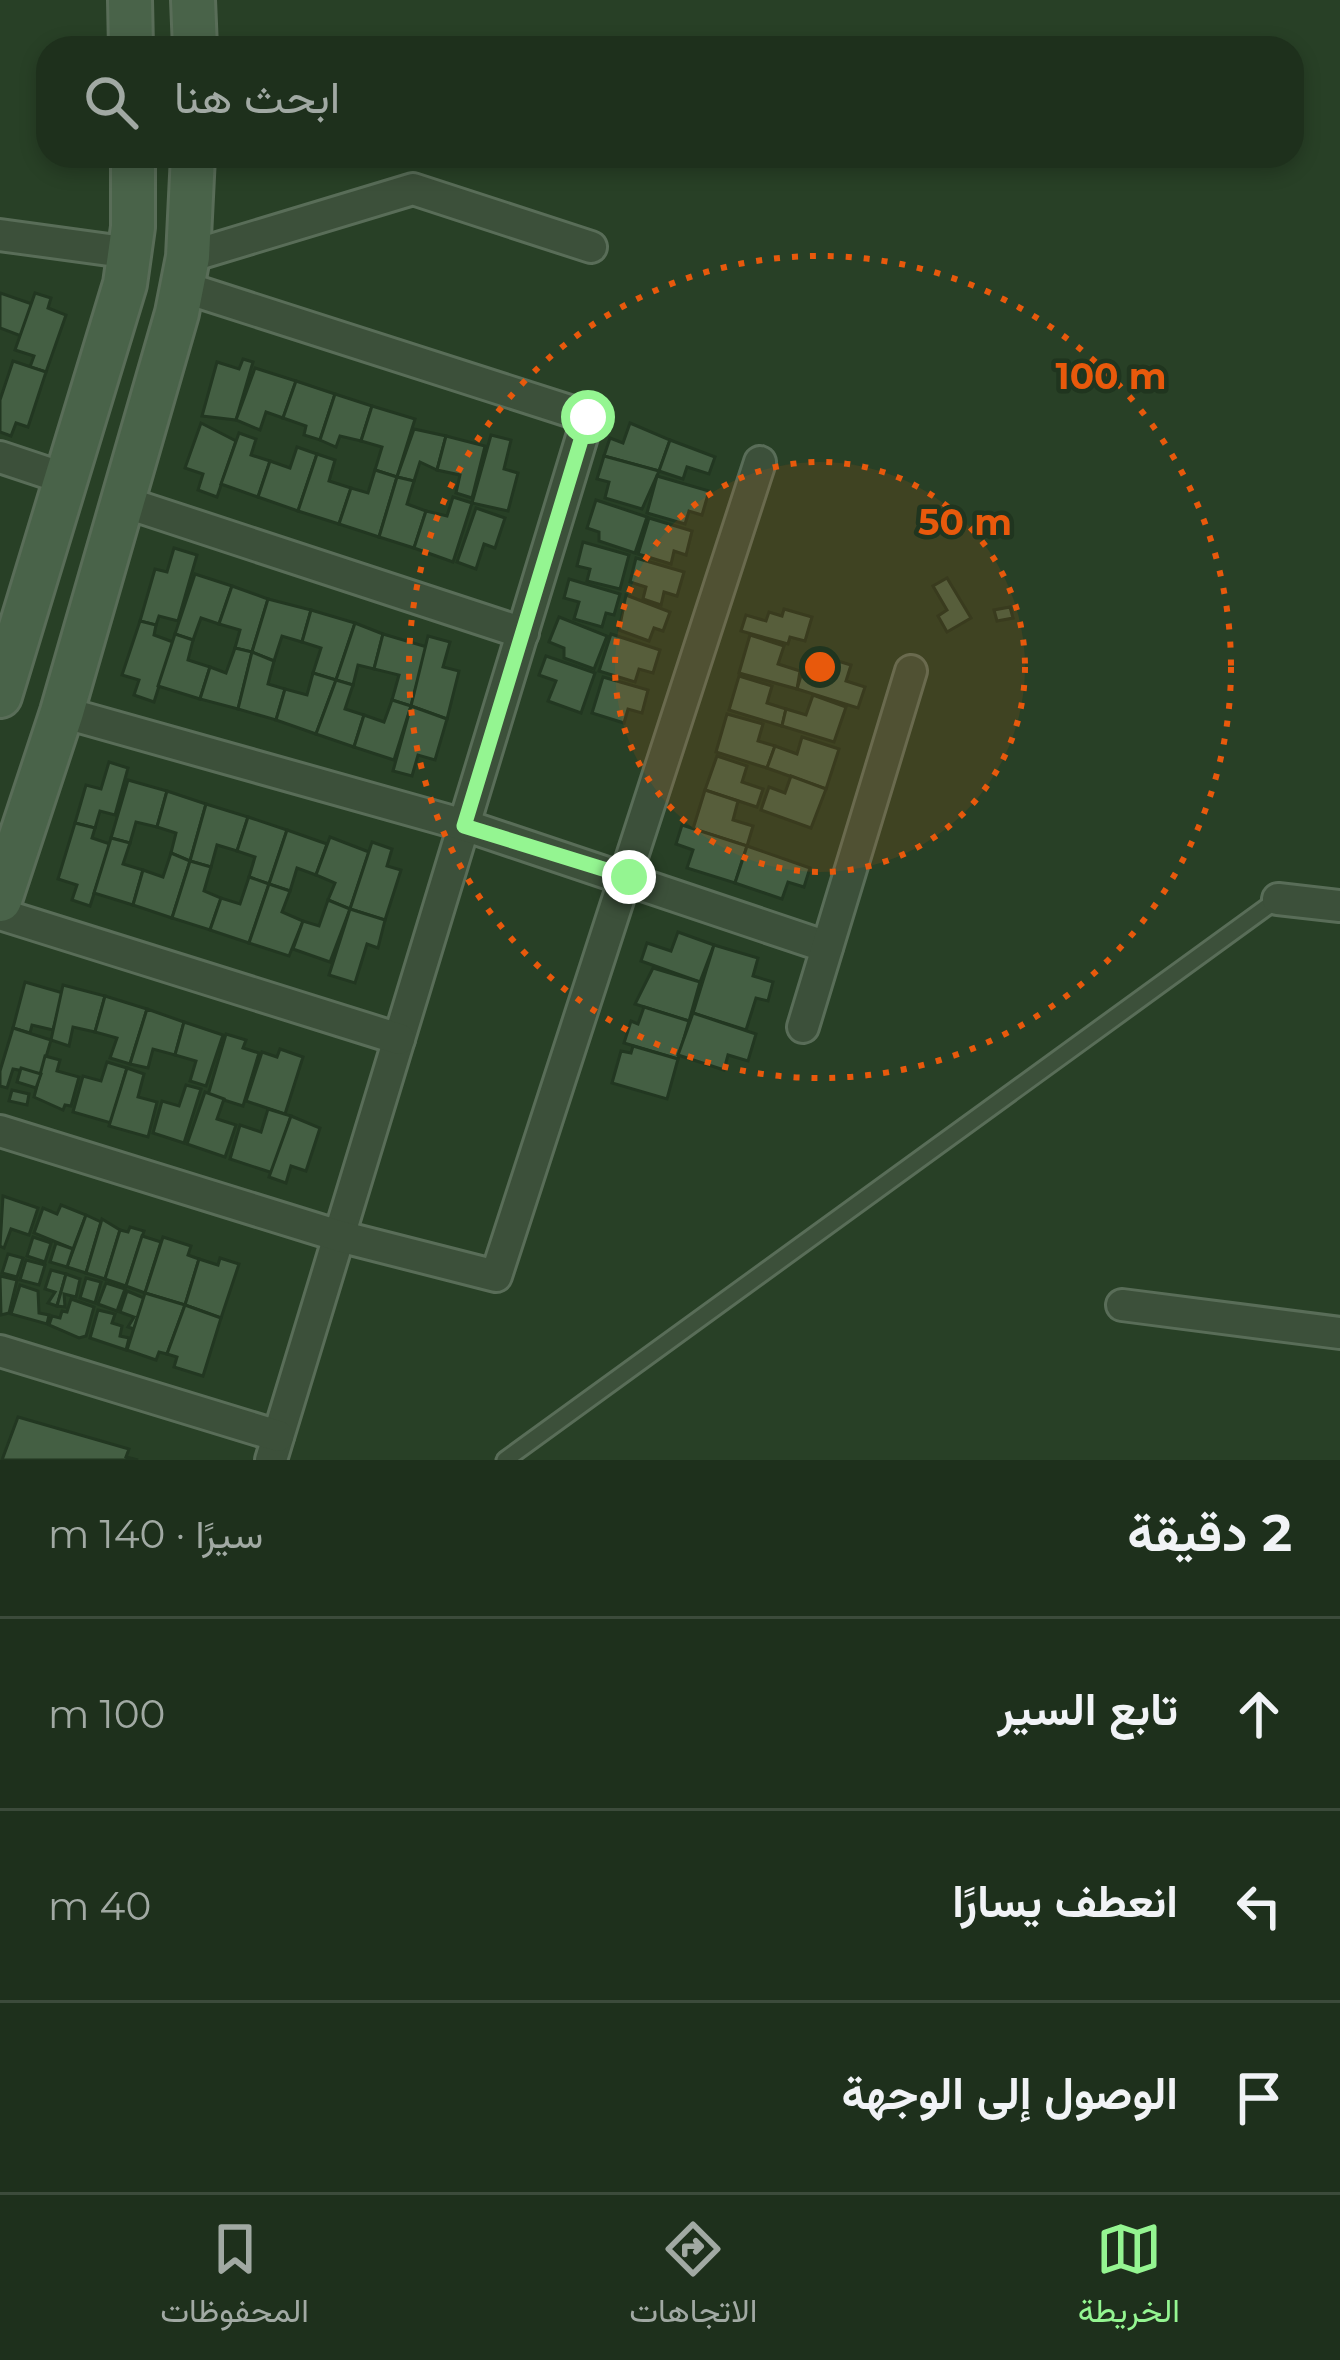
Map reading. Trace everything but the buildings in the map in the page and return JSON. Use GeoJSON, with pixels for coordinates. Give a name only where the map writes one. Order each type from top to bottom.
{"type":"FeatureCollection","features":[{"type":"Feature","properties":{"kind":"street"},"geometry":{"type":"LineString","coordinates":[[130,0],[131,36]]}},
{"type":"Feature","properties":{"kind":"street"},"geometry":{"type":"LineString","coordinates":[[193,0],[194,36]]}},
{"type":"Feature","properties":{"kind":"street"},"geometry":{"type":"LineString","coordinates":[[0,696],[131,253],[133,168]]}},
{"type":"Feature","properties":{"kind":"street"},"geometry":{"type":"LineString","coordinates":[[0,900],[62,712],[186,272],[192,168]]}},
{"type":"Feature","properties":{"kind":"street"},"geometry":{"type":"LineString","coordinates":[[186,272],[413,189],[591,247]]}},
{"type":"Feature","properties":{"kind":"street"},"geometry":{"type":"LineString","coordinates":[[0,235],[131,253]]}},
{"type":"Feature","properties":{"kind":"street"},"geometry":{"type":"LineString","coordinates":[[0,1351],[275,1448],[588,417],[186,272]]}},
{"type":"Feature","properties":{"kind":"street"},"geometry":{"type":"LineString","coordinates":[[0,457],[67,479]]}},
{"type":"Feature","properties":{"kind":"street"},"geometry":{"type":"LineString","coordinates":[[0,1131],[340,1236],[496,1276],[760,462]]}},
{"type":"Feature","properties":{"kind":"street"},"geometry":{"type":"LineString","coordinates":[[124,502],[523,633]]}},
{"type":"Feature","properties":{"kind":"street"},"geometry":{"type":"LineString","coordinates":[[803,1027],[911,671]]}},
{"type":"Feature","properties":{"kind":"street"},"geometry":{"type":"LineString","coordinates":[[62,712],[464,826],[629,877],[827,947]]}},
{"type":"Feature","properties":{"kind":"street"},"geometry":{"type":"LineString","coordinates":[[1278,899],[1340,906]]}},
{"type":"Feature","properties":{"kind":"street"},"geometry":{"type":"LineString","coordinates":[[0,914],[399,1039]]}},
{"type":"Feature","properties":{"kind":"street"},"geometry":{"type":"LineString","coordinates":[[1122,1306],[1340,1333]]}},
{"type":"Feature","properties":{"kind":"lane"},"geometry":{"type":"LineString","coordinates":[[506,1460],[1278,899]]}},
{"type":"Feature","properties":{"kind":"route"},"geometry":{"type":"LineString","coordinates":[[588,417],[464,826],[629,877]]}}]}
